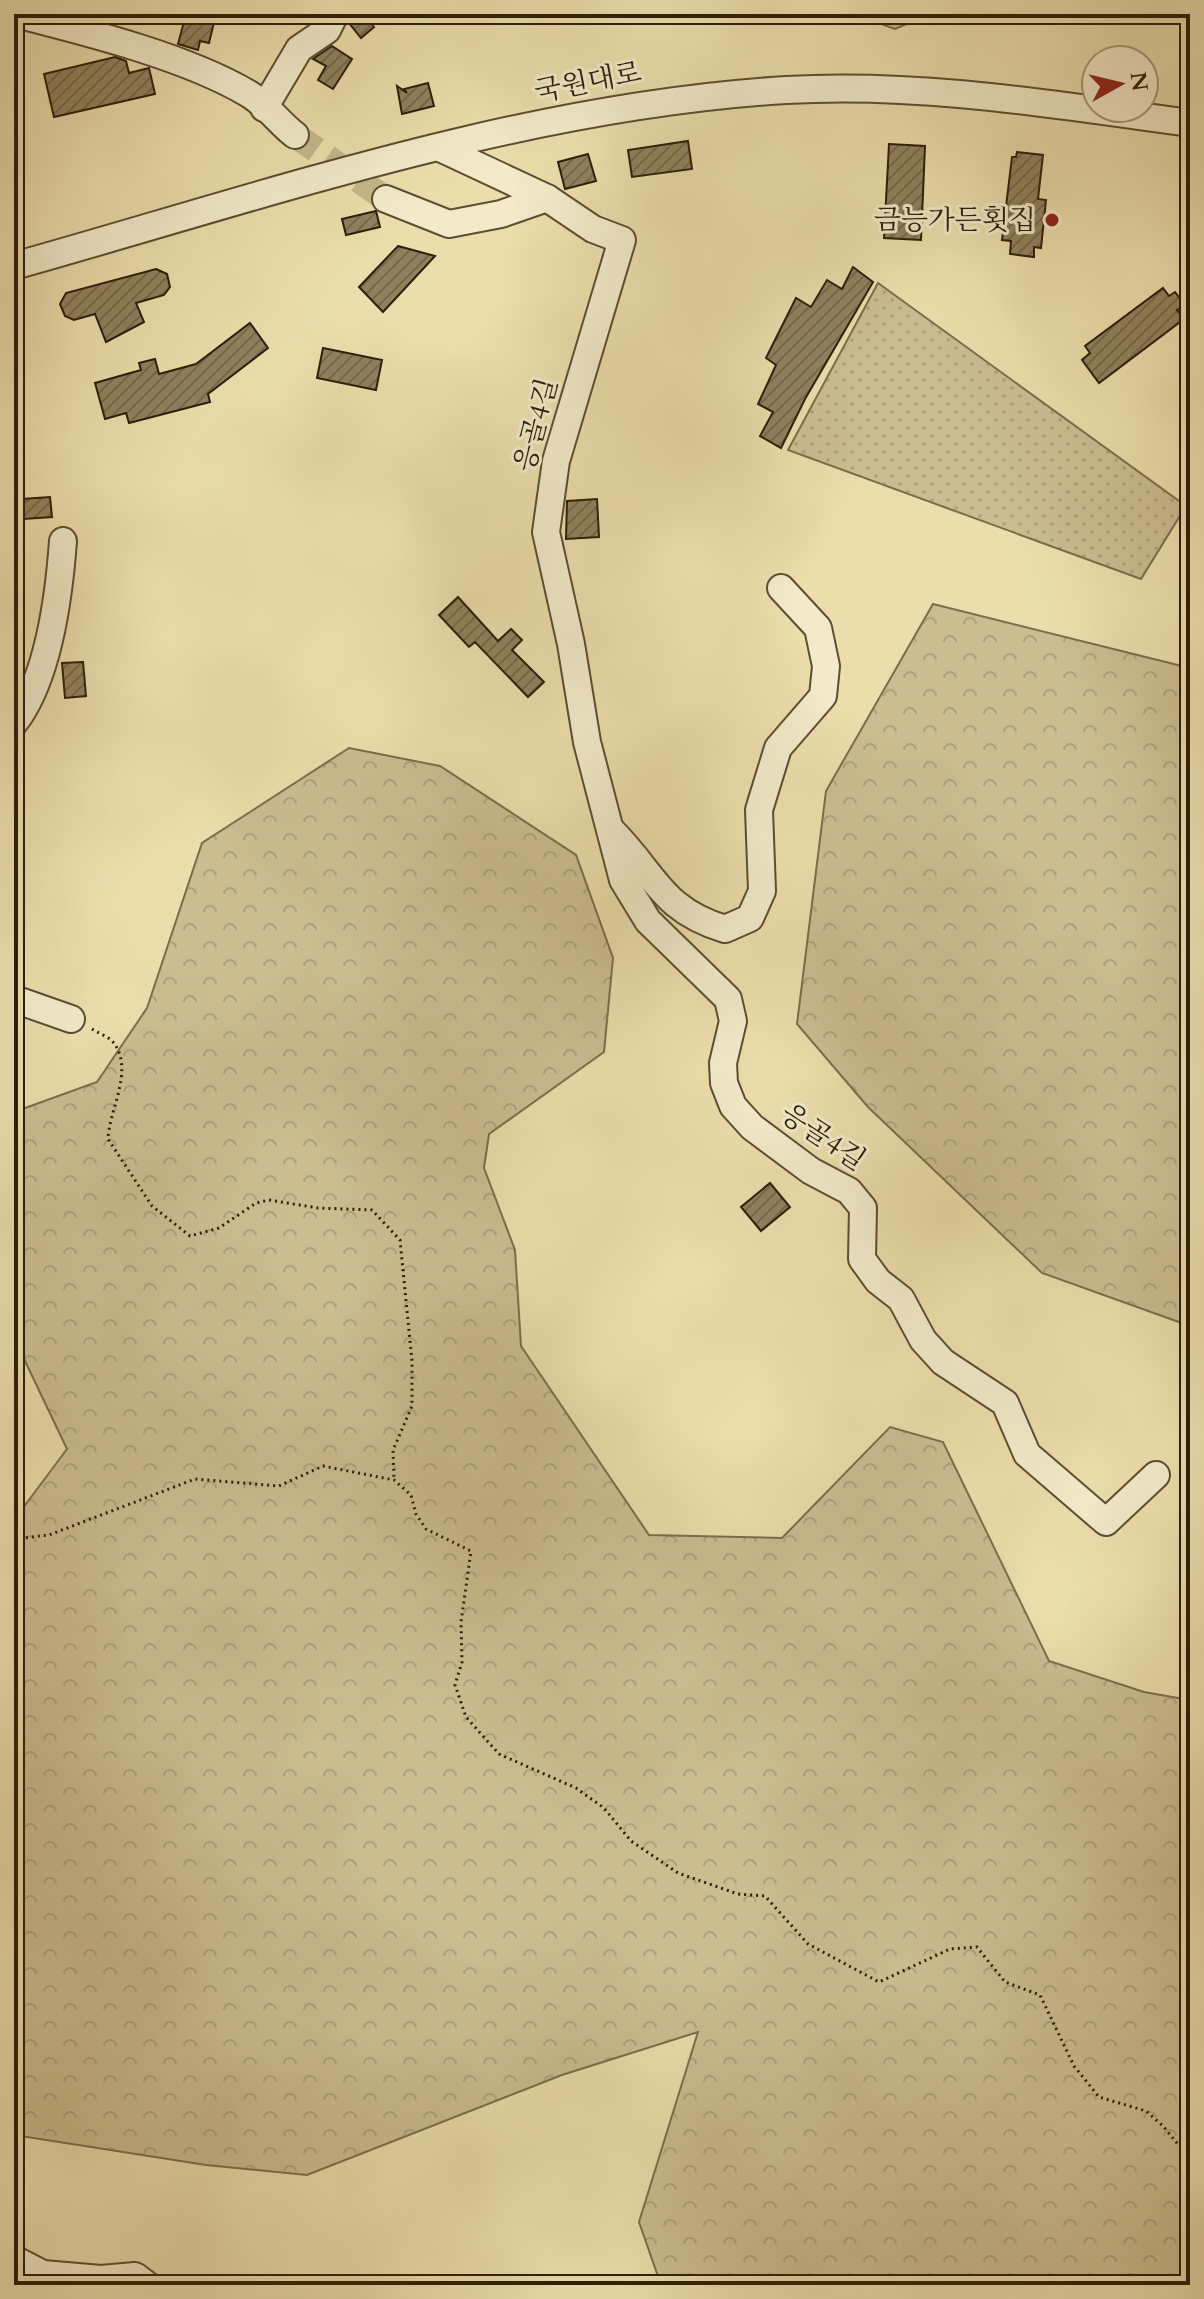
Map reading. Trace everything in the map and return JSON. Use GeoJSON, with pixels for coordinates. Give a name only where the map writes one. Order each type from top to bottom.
{"type":"FeatureCollection","features":[{"type":"Feature","properties":{"kind":"street"},"geometry":{"type":"LineString","coordinates":[[16,14],[96,34],[224,80],[253,96],[295,135]]}},
{"type":"Feature","properties":{"kind":"street"},"geometry":{"type":"LineString","coordinates":[[264,108],[299,49],[327,30],[335,14]]}},
{"type":"Feature","properties":{"kind":"street","name":"국원대로"},"geometry":{"type":"LineString","coordinates":[[14,266],[440,148],[546,122],[665,100],[789,90],[905,89],[1190,123]]}},
{"type":"Feature","properties":{"kind":"street","name":"응골4길"},"geometry":{"type":"LineString","coordinates":[[440,148],[547,198],[593,229],[622,240],[556,461],[546,532],[571,644],[587,742],[623,880],[648,921],[728,999],[733,1021],[723,1063],[724,1083],[733,1106],[752,1127],[811,1171],[849,1191],[863,1208],[862,1259],[878,1281],[901,1299],[923,1340],[943,1362],[1005,1403],[1027,1454],[1106,1522],[1156,1475]]}},
{"type":"Feature","properties":{"kind":"street"},"geometry":{"type":"LineString","coordinates":[[386,199],[449,224],[501,214],[547,198]]}},
{"type":"Feature","properties":{"kind":"street"},"geometry":{"type":"LineString","coordinates":[[14,723],[43,662],[59,599],[63,541]]}},
{"type":"Feature","properties":{"kind":"street"},"geometry":{"type":"LineString","coordinates":[[610,829],[642,861],[652,881],[673,905],[685,913],[725,929],[750,918],[762,891],[759,810],[765,789],[778,748],[823,696],[826,666],[818,628],[781,588]]}},
{"type":"Feature","properties":{"kind":"street"},"geometry":{"type":"LineString","coordinates":[[14,999],[71,1019]]}},
{"type":"Feature","properties":{"kind":"street"},"geometry":{"type":"LineString","coordinates":[[14,2259],[43,2274],[101,2279],[135,2276],[147,2285]]}},
{"type":"Feature","properties":{"kind":"path"},"geometry":{"type":"LineString","coordinates":[[71,1019],[113,1042],[122,1083],[112,1106],[108,1139],[152,1206],[182,1232],[190,1236],[206,1233],[256,1203],[269,1200],[318,1208],[372,1210],[400,1240],[413,1396],[393,1450],[394,1480]]}},
{"type":"Feature","properties":{"kind":"path"},"geometry":{"type":"LineString","coordinates":[[14,1539],[49,1535],[195,1479],[279,1486],[323,1466],[394,1480],[411,1495],[416,1514],[426,1529],[471,1551],[461,1622],[462,1662],[455,1685],[466,1717],[499,1754],[576,1788],[604,1808],[631,1841],[678,1873],[738,1894],[765,1896],[808,1944],[879,1982],[950,1949],[977,1947],[1005,1982],[1040,1995],[1074,2066],[1099,2097],[1146,2111],[1190,2159]]}},
{"type":"Feature","properties":{"kind":"green space"},"geometry":{"type":"Polygon","coordinates":[[[853,14],[931,14],[895,29],[853,14]]]}},
{"type":"Feature","properties":{"kind":"green space"},"geometry":{"type":"Polygon","coordinates":[[[878,283],[1186,506],[1141,579],[788,450],[878,283]]]}},
{"type":"Feature","properties":{"kind":"green space"},"geometry":{"type":"Polygon","coordinates":[[[933,604],[1190,668],[1190,1326],[1042,1273],[868,1107],[797,1024],[826,791],[933,604]]]}},
{"type":"Feature","properties":{"kind":"green space"},"geometry":{"type":"Polygon","coordinates":[[[349,748],[440,766],[576,855],[613,958],[604,1052],[489,1134],[484,1168],[515,1250],[521,1346],[649,1535],[782,1538],[890,1427],[943,1442],[1049,1661],[1144,1692],[1190,1700],[1190,2285],[661,2285],[639,2222],[698,2032],[562,2075],[307,2175],[206,2165],[14,2135],[14,1520],[67,1449],[14,1338],[14,1112],[97,1082],[147,1008],[202,843],[349,748]]]}},
{"type":"Feature","properties":{"kind":"building"},"geometry":{"type":"Polygon","coordinates":[[[186,14],[215,18],[209,43],[200,41],[198,50],[178,44],[186,14]]]}},
{"type":"Feature","properties":{"kind":"building"},"geometry":{"type":"Polygon","coordinates":[[[351,14],[364,14],[374,27],[361,38],[349,23],[351,14]]]}},
{"type":"Feature","properties":{"kind":"building"},"geometry":{"type":"Polygon","coordinates":[[[332,46],[352,59],[333,89],[318,80],[326,66],[313,59],[332,46]]]}},
{"type":"Feature","properties":{"kind":"building"},"geometry":{"type":"Polygon","coordinates":[[[115,57],[126,61],[129,73],[149,68],[155,94],[54,117],[44,74],[115,57]]]}},
{"type":"Feature","properties":{"kind":"building"},"geometry":{"type":"Polygon","coordinates":[[[428,83],[434,106],[402,114],[397,86],[407,93],[404,89],[428,83]]]}},
{"type":"Feature","properties":{"kind":"building"},"geometry":{"type":"Polygon","coordinates":[[[688,141],[692,169],[632,177],[628,150],[688,141]]]}},
{"type":"Feature","properties":{"kind":"building"},"geometry":{"type":"Polygon","coordinates":[[[889,144],[925,146],[921,240],[884,238],[889,144]]]}},
{"type":"Feature","properties":{"kind":"building"},"geometry":{"type":"Polygon","coordinates":[[[1017,152],[1043,155],[1038,199],[1046,200],[1041,248],[1034,247],[1034,257],[1010,254],[1011,241],[1002,240],[1012,157],[1016,157],[1017,152]]]}},
{"type":"Feature","properties":{"kind":"building"},"geometry":{"type":"Polygon","coordinates":[[[588,154],[596,181],[565,189],[558,162],[588,154]]]}},
{"type":"Feature","properties":{"kind":"building"},"geometry":{"type":"Polygon","coordinates":[[[376,211],[380,227],[346,235],[342,219],[376,211]]]}},
{"type":"Feature","properties":{"kind":"building"},"geometry":{"type":"Polygon","coordinates":[[[398,246],[435,256],[383,312],[359,287],[398,246]]]}},
{"type":"Feature","properties":{"kind":"building"},"geometry":{"type":"Polygon","coordinates":[[[853,267],[873,282],[805,399],[781,448],[760,436],[773,412],[758,404],[776,365],[766,358],[796,298],[811,307],[827,280],[842,289],[853,267]]]}},
{"type":"Feature","properties":{"kind":"building"},"geometry":{"type":"Polygon","coordinates":[[[156,269],[167,274],[170,287],[164,295],[136,303],[144,322],[106,342],[95,314],[74,320],[65,316],[60,304],[66,293],[156,269]]]}},
{"type":"Feature","properties":{"kind":"building"},"geometry":{"type":"Polygon","coordinates":[[[1163,288],[1169,296],[1175,292],[1185,305],[1177,310],[1184,319],[1099,383],[1082,360],[1090,353],[1085,346],[1163,288]]]}},
{"type":"Feature","properties":{"kind":"building"},"geometry":{"type":"Polygon","coordinates":[[[250,323],[268,348],[208,394],[210,402],[129,423],[126,413],[105,419],[95,383],[141,370],[139,363],[155,359],[159,374],[196,364],[250,323]]]}},
{"type":"Feature","properties":{"kind":"building"},"geometry":{"type":"Polygon","coordinates":[[[323,348],[382,360],[376,390],[317,378],[323,348]]]}},
{"type":"Feature","properties":{"kind":"building"},"geometry":{"type":"Polygon","coordinates":[[[50,497],[52,517],[24,519],[22,499],[50,497]]]}},
{"type":"Feature","properties":{"kind":"building"},"geometry":{"type":"Polygon","coordinates":[[[597,499],[599,537],[566,539],[567,501],[597,499]]]}},
{"type":"Feature","properties":{"kind":"building"},"geometry":{"type":"Polygon","coordinates":[[[458,597],[498,641],[511,629],[522,640],[512,650],[544,682],[528,697],[475,642],[469,647],[439,615],[458,597]]]}},
{"type":"Feature","properties":{"kind":"building"},"geometry":{"type":"Polygon","coordinates":[[[83,662],[86,696],[65,698],[62,663],[83,662]]]}},
{"type":"Feature","properties":{"kind":"building"},"geometry":{"type":"Polygon","coordinates":[[[770,1183],[790,1207],[761,1231],[741,1207],[770,1183]]]}},
{"type":"Feature","properties":{"kind":"tunnel"},"geometry":{"type":"LineString","coordinates":[[295,135],[386,199]]}},
{"type":"Feature","properties":{"kind":"place","name":"금능가든횟집"},"geometry":{"type":"Point","coordinates":[1052,220]}}]}
